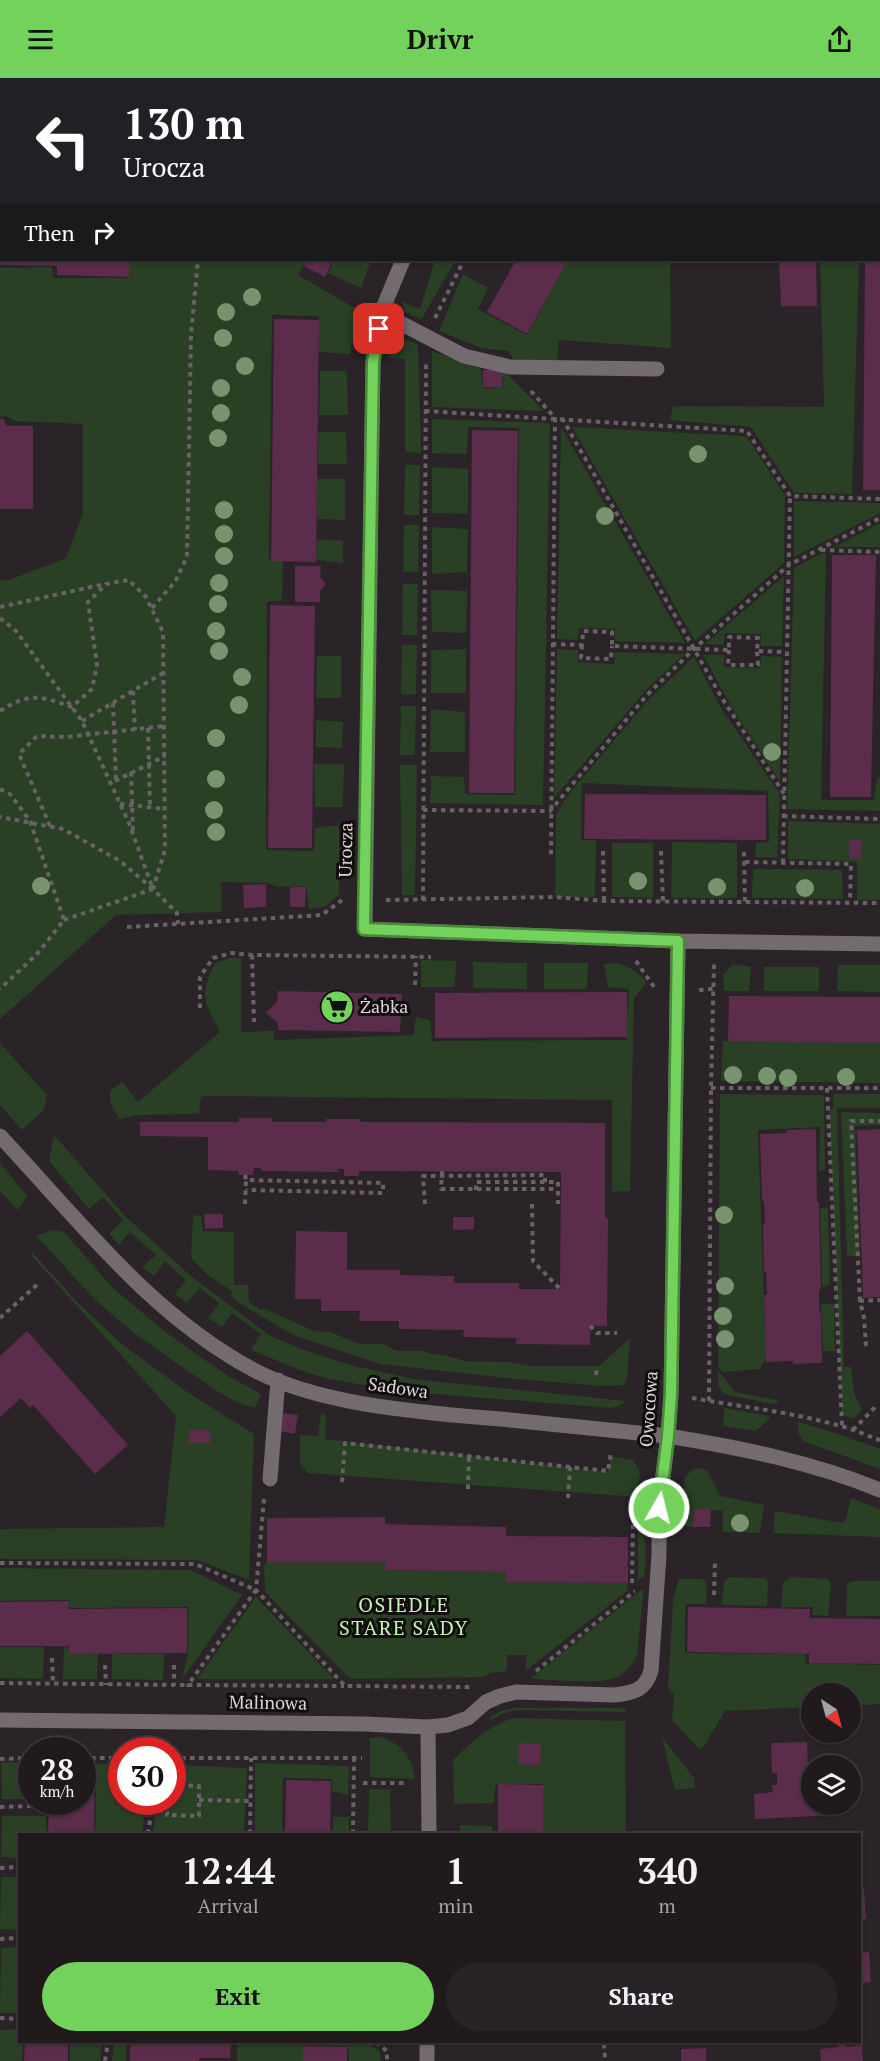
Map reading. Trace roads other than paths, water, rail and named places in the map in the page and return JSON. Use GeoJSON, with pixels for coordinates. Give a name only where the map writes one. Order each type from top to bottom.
{"type":"FeatureCollection","features":[{"type":"Feature","properties":{"kind":"street","name":"Urocza"},"geometry":{"type":"LineString","coordinates":[[403,261],[381,313],[373,362],[364,929],[678,941],[880,944]]}},
{"type":"Feature","properties":{"kind":"street"},"geometry":{"type":"LineString","coordinates":[[381,313],[464,356],[510,367],[657,369]]}},
{"type":"Feature","properties":{"kind":"street","name":"Owocowa"},"geometry":{"type":"LineString","coordinates":[[428,1727],[448,1725],[468,1718],[486,1702],[516,1692],[614,1695],[630,1693],[648,1681],[651,1671],[658,1574],[659,1508],[671,1394],[678,941]]}},
{"type":"Feature","properties":{"kind":"street","name":"Sadowa"},"geometry":{"type":"LineString","coordinates":[[0,1136],[119,1265],[166,1311],[230,1356],[278,1380],[303,1389],[370,1405],[668,1436],[778,1456],[880,1490]]}},
{"type":"Feature","properties":{"kind":"street"},"geometry":{"type":"LineString","coordinates":[[267,1485],[278,1380]]}},
{"type":"Feature","properties":{"kind":"street","name":"Malinowa"},"geometry":{"type":"LineString","coordinates":[[0,1720],[364,1724],[428,1727]]}},
{"type":"Feature","properties":{"kind":"street"},"geometry":{"type":"LineString","coordinates":[[428,1727],[429,1833]]}},
{"type":"Feature","properties":{"kind":"street"},"geometry":{"type":"LineString","coordinates":[[427,2043],[427,2061]]}},
{"type":"Feature","properties":{"kind":"place","name":"Żabka"},"geometry":{"type":"Point","coordinates":[337,1007]}},
{"type":"Feature","properties":{"kind":"district","name":"OSIEDLE STARE SADY"},"geometry":{"type":"Point","coordinates":[404,1616]}}]}
